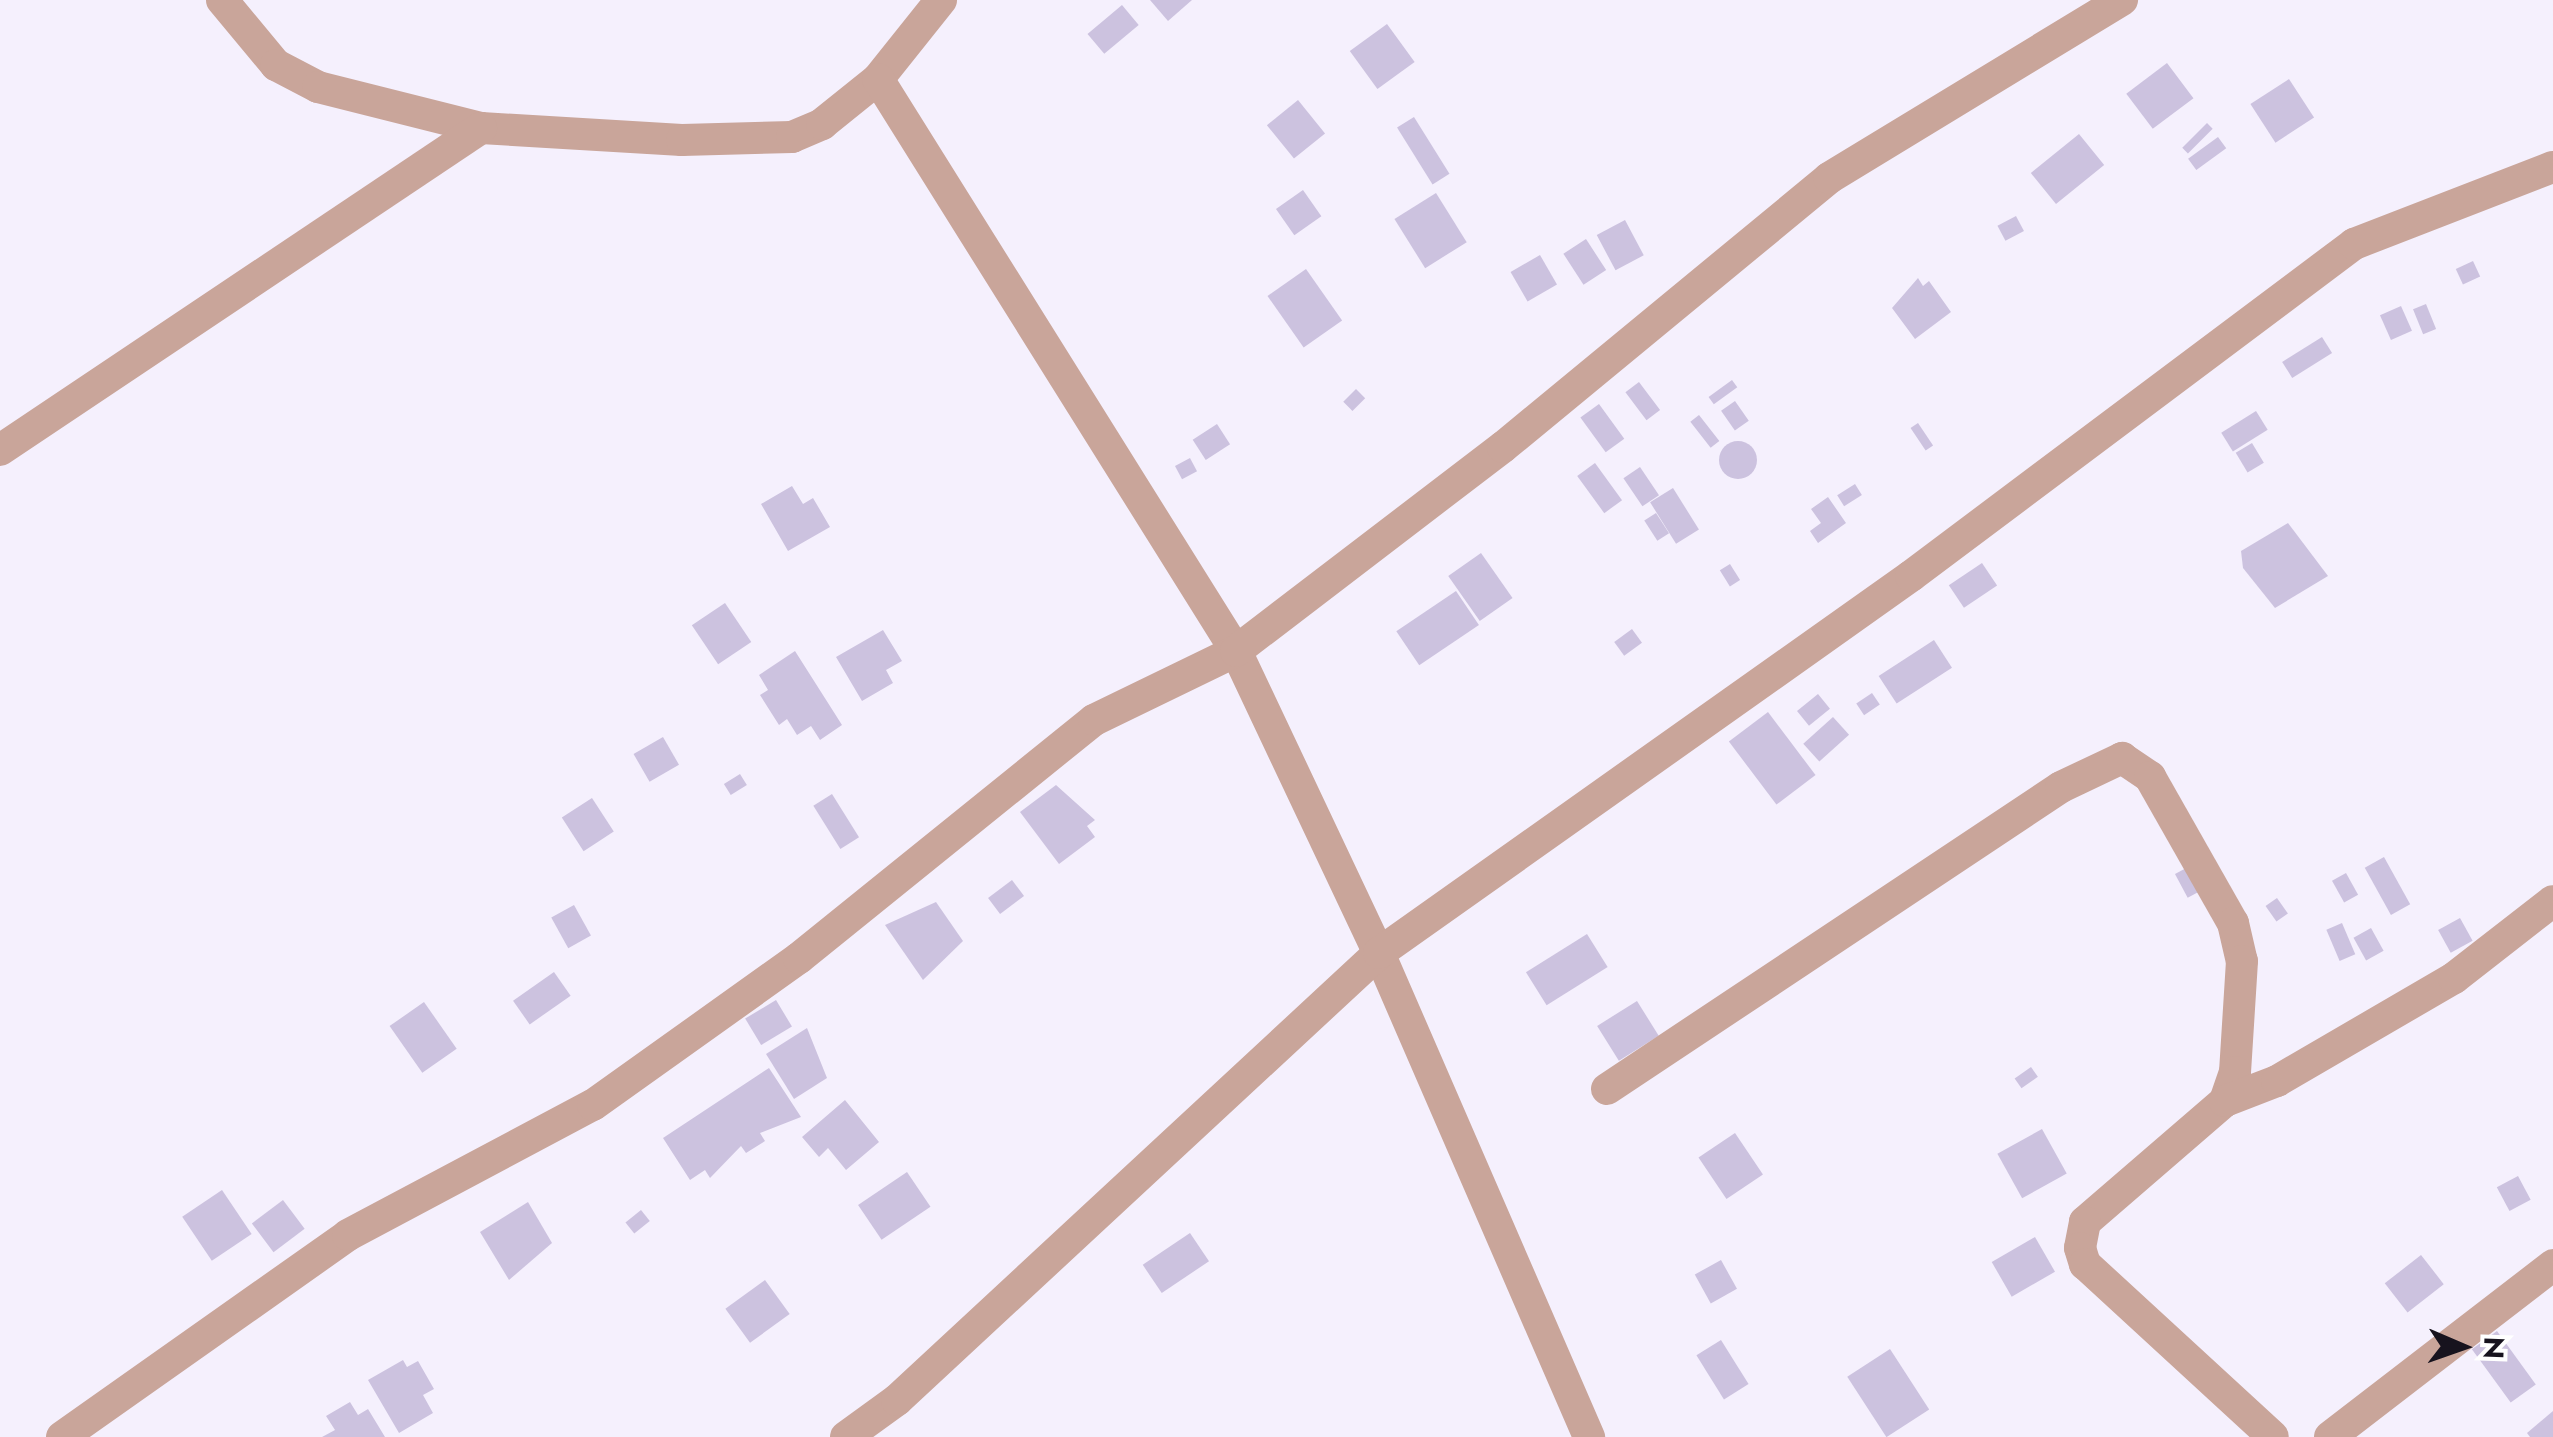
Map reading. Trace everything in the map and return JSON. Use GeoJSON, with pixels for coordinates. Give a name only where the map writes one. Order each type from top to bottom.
{"type":"FeatureCollection","features":[{"type":"Feature","properties":{"kind":"street"},"geometry":{"type":"LineString","coordinates":[[222,0],[276,65],[318,86],[481,128],[792,137],[878,80],[941,0]]}},
{"type":"Feature","properties":{"kind":"street"},"geometry":{"type":"LineString","coordinates":[[62,1437],[348,1235],[594,1105],[800,958],[1094,720],[1236,652],[1503,447],[1829,178],[2122,0]]}},
{"type":"Feature","properties":{"kind":"street"},"geometry":{"type":"LineString","coordinates":[[878,80],[1236,652],[1379,953],[1589,1437]]}},
{"type":"Feature","properties":{"kind":"street"},"geometry":{"type":"LineString","coordinates":[[0,450],[481,128]]}},
{"type":"Feature","properties":{"kind":"street"},"geometry":{"type":"LineString","coordinates":[[846,1437],[897,1400],[1379,953],[1911,576],[2354,244],[2553,168]]}},
{"type":"Feature","properties":{"kind":"street"},"geometry":{"type":"LineString","coordinates":[[1607,1089],[1688,1028],[2061,786],[2122,758],[2150,777],[2234,923],[2242,961],[2226,1101]]}},
{"type":"Feature","properties":{"kind":"street"},"geometry":{"type":"LineString","coordinates":[[2273,1437],[2086,1264],[2080,1248],[2084,1222],[2226,1101],[2277,1081],[2454,978],[2553,901]]}},
{"type":"Feature","properties":{"kind":"street"},"geometry":{"type":"LineString","coordinates":[[2330,1437],[2553,1265]]}},
{"type":"Feature","properties":{"kind":"building"},"geometry":{"type":"Polygon","coordinates":[[[1150,0],[1192,0],[1168,21],[1150,0]]]}},
{"type":"Feature","properties":{"kind":"building"},"geometry":{"type":"Polygon","coordinates":[[[1122,5],[1139,25],[1104,54],[1088,34],[1122,5]]]}},
{"type":"Feature","properties":{"kind":"building"},"geometry":{"type":"Polygon","coordinates":[[[1387,24],[1415,62],[1377,89],[1350,51],[1387,24]]]}},
{"type":"Feature","properties":{"kind":"building"},"geometry":{"type":"Polygon","coordinates":[[[2167,63],[2193,98],[2153,129],[2126,94],[2167,63]]]}},
{"type":"Feature","properties":{"kind":"building"},"geometry":{"type":"Polygon","coordinates":[[[2289,79],[2314,118],[2275,143],[2250,104],[2289,79]]]}},
{"type":"Feature","properties":{"kind":"building"},"geometry":{"type":"Polygon","coordinates":[[[1298,100],[1325,133],[1294,159],[1267,125],[1298,100]]]}},
{"type":"Feature","properties":{"kind":"building"},"geometry":{"type":"Polygon","coordinates":[[[1414,117],[1450,174],[1433,184],[1397,128],[1414,117]]]}},
{"type":"Feature","properties":{"kind":"building"},"geometry":{"type":"Polygon","coordinates":[[[2207,123],[2213,129],[2188,153],[2182,148],[2207,123]]]}},
{"type":"Feature","properties":{"kind":"building"},"geometry":{"type":"Polygon","coordinates":[[[2079,134],[2104,165],[2056,204],[2031,173],[2079,134]]]}},
{"type":"Feature","properties":{"kind":"building"},"geometry":{"type":"Polygon","coordinates":[[[2218,137],[2226,148],[2196,170],[2188,159],[2218,137]]]}},
{"type":"Feature","properties":{"kind":"building"},"geometry":{"type":"Polygon","coordinates":[[[1303,190],[1321,216],[1294,235],[1276,209],[1303,190]]]}},
{"type":"Feature","properties":{"kind":"building"},"geometry":{"type":"Polygon","coordinates":[[[1436,193],[1467,242],[1425,268],[1394,219],[1436,193]]]}},
{"type":"Feature","properties":{"kind":"building"},"geometry":{"type":"Polygon","coordinates":[[[2016,216],[2024,231],[2005,241],[1997,226],[2016,216]]]}},
{"type":"Feature","properties":{"kind":"building"},"geometry":{"type":"Polygon","coordinates":[[[1625,220],[1644,255],[1616,270],[1597,235],[1625,220]]]}},
{"type":"Feature","properties":{"kind":"building"},"geometry":{"type":"Polygon","coordinates":[[[1586,239],[1606,270],[1584,285],[1563,254],[1586,239]]]}},
{"type":"Feature","properties":{"kind":"building"},"geometry":{"type":"Polygon","coordinates":[[[1540,255],[1557,284],[1528,301],[1511,272],[1540,255]]]}},
{"type":"Feature","properties":{"kind":"building"},"geometry":{"type":"Polygon","coordinates":[[[2473,261],[2480,276],[2463,284],[2456,269],[2473,261]]]}},
{"type":"Feature","properties":{"kind":"building"},"geometry":{"type":"Polygon","coordinates":[[[1306,269],[1342,321],[1304,348],[1267,296],[1306,269]]]}},
{"type":"Feature","properties":{"kind":"building"},"geometry":{"type":"Polygon","coordinates":[[[1918,278],[1923,286],[1929,281],[1951,312],[1915,339],[1892,308],[1918,278]]]}},
{"type":"Feature","properties":{"kind":"building"},"geometry":{"type":"Polygon","coordinates":[[[2426,304],[2436,329],[2423,334],[2413,309],[2426,304]]]}},
{"type":"Feature","properties":{"kind":"building"},"geometry":{"type":"Polygon","coordinates":[[[2401,306],[2412,331],[2391,340],[2380,315],[2401,306]]]}},
{"type":"Feature","properties":{"kind":"building"},"geometry":{"type":"Polygon","coordinates":[[[2322,337],[2332,353],[2292,378],[2282,362],[2322,337]]]}},
{"type":"Feature","properties":{"kind":"building"},"geometry":{"type":"Polygon","coordinates":[[[1732,380],[1737,387],[1714,404],[1709,397],[1732,380]]]}},
{"type":"Feature","properties":{"kind":"building"},"geometry":{"type":"Polygon","coordinates":[[[1639,382],[1660,410],[1646,420],[1625,392],[1639,382]]]}},
{"type":"Feature","properties":{"kind":"building"},"geometry":{"type":"Polygon","coordinates":[[[1356,389],[1365,398],[1352,411],[1343,402],[1356,389]]]}},
{"type":"Feature","properties":{"kind":"building"},"geometry":{"type":"Polygon","coordinates":[[[1735,401],[1749,421],[1735,430],[1721,411],[1735,401]]]}},
{"type":"Feature","properties":{"kind":"building"},"geometry":{"type":"Polygon","coordinates":[[[1599,404],[1624,439],[1606,452],[1580,418],[1599,404]]]}},
{"type":"Feature","properties":{"kind":"building"},"geometry":{"type":"Polygon","coordinates":[[[2256,411],[2268,430],[2233,451],[2221,433],[2256,411]]]}},
{"type":"Feature","properties":{"kind":"building"},"geometry":{"type":"Polygon","coordinates":[[[1699,415],[1719,441],[1711,448],[1690,422],[1699,415]]]}},
{"type":"Feature","properties":{"kind":"building"},"geometry":{"type":"Polygon","coordinates":[[[1918,423],[1933,445],[1926,450],[1911,428],[1918,423]]]}},
{"type":"Feature","properties":{"kind":"building"},"geometry":{"type":"Polygon","coordinates":[[[1217,424],[1230,444],[1206,460],[1193,440],[1217,424]]]}},
{"type":"Feature","properties":{"kind":"building"},"geometry":{"type":"Polygon","coordinates":[[[1738,441],[1751,447],[1757,460],[1751,473],[1738,479],[1725,473],[1719,460],[1725,447],[1738,441]]]}},
{"type":"Feature","properties":{"kind":"building"},"geometry":{"type":"Polygon","coordinates":[[[2252,443],[2264,463],[2248,473],[2236,453],[2252,443]]]}},
{"type":"Feature","properties":{"kind":"building"},"geometry":{"type":"Polygon","coordinates":[[[1190,458],[1197,471],[1182,479],[1175,466],[1190,458]]]}},
{"type":"Feature","properties":{"kind":"building"},"geometry":{"type":"Polygon","coordinates":[[[1595,463],[1622,500],[1604,513],[1577,476],[1595,463]]]}},
{"type":"Feature","properties":{"kind":"building"},"geometry":{"type":"Polygon","coordinates":[[[1640,467],[1659,495],[1642,506],[1623,478],[1640,467]]]}},
{"type":"Feature","properties":{"kind":"building"},"geometry":{"type":"Polygon","coordinates":[[[1855,484],[1862,495],[1844,506],[1837,495],[1855,484]]]}},
{"type":"Feature","properties":{"kind":"building"},"geometry":{"type":"Polygon","coordinates":[[[792,486],[803,504],[813,498],[830,527],[788,551],[761,504],[792,486]]]}},
{"type":"Feature","properties":{"kind":"building"},"geometry":{"type":"Polygon","coordinates":[[[1673,488],[1699,530],[1676,544],[1650,502],[1673,488]]]}},
{"type":"Feature","properties":{"kind":"building"},"geometry":{"type":"Polygon","coordinates":[[[1828,497],[1846,523],[1818,543],[1810,531],[1821,523],[1811,509],[1828,497]]]}},
{"type":"Feature","properties":{"kind":"building"},"geometry":{"type":"Polygon","coordinates":[[[1656,513],[1669,533],[1657,541],[1644,521],[1656,513]]]}},
{"type":"Feature","properties":{"kind":"building"},"geometry":{"type":"Polygon","coordinates":[[[2288,523],[2328,576],[2275,608],[2243,568],[2241,551],[2288,523]]]}},
{"type":"Feature","properties":{"kind":"building"},"geometry":{"type":"Polygon","coordinates":[[[1481,553],[1513,598],[1480,621],[1448,576],[1481,553]]]}},
{"type":"Feature","properties":{"kind":"building"},"geometry":{"type":"Polygon","coordinates":[[[1982,563],[1997,585],[1964,608],[1949,585],[1982,563]]]}},
{"type":"Feature","properties":{"kind":"building"},"geometry":{"type":"Polygon","coordinates":[[[1730,564],[1740,580],[1730,586],[1720,570],[1730,564]]]}},
{"type":"Feature","properties":{"kind":"building"},"geometry":{"type":"Polygon","coordinates":[[[1456,591],[1479,625],[1419,665],[1396,631],[1456,591]]]}},
{"type":"Feature","properties":{"kind":"building"},"geometry":{"type":"Polygon","coordinates":[[[725,603],[751,642],[718,664],[692,625],[725,603]]]}},
{"type":"Feature","properties":{"kind":"building"},"geometry":{"type":"Polygon","coordinates":[[[1632,629],[1642,643],[1624,656],[1614,642],[1632,629]]]}},
{"type":"Feature","properties":{"kind":"building"},"geometry":{"type":"Polygon","coordinates":[[[883,630],[902,661],[886,670],[893,683],[862,701],[836,657],[883,630]]]}},
{"type":"Feature","properties":{"kind":"building"},"geometry":{"type":"Polygon","coordinates":[[[1934,640],[1952,668],[1897,704],[1879,676],[1934,640]]]}},
{"type":"Feature","properties":{"kind":"building"},"geometry":{"type":"Polygon","coordinates":[[[795,651],[842,725],[820,740],[811,726],[797,735],[787,719],[779,725],[760,695],[768,690],[759,675],[795,651]]]}},
{"type":"Feature","properties":{"kind":"building"},"geometry":{"type":"Polygon","coordinates":[[[1872,693],[1880,705],[1864,715],[1856,704],[1872,693]]]}},
{"type":"Feature","properties":{"kind":"building"},"geometry":{"type":"Polygon","coordinates":[[[1818,694],[1830,709],[1809,726],[1797,711],[1818,694]]]}},
{"type":"Feature","properties":{"kind":"building"},"geometry":{"type":"Polygon","coordinates":[[[1768,712],[1816,775],[1776,805],[1729,741],[1768,712]]]}},
{"type":"Feature","properties":{"kind":"building"},"geometry":{"type":"Polygon","coordinates":[[[1833,717],[1849,735],[1819,762],[1803,744],[1833,717]]]}},
{"type":"Feature","properties":{"kind":"building"},"geometry":{"type":"Polygon","coordinates":[[[663,737],[679,765],[650,782],[634,754],[663,737]]]}},
{"type":"Feature","properties":{"kind":"building"},"geometry":{"type":"Polygon","coordinates":[[[740,774],[747,785],[731,795],[724,784],[740,774]]]}},
{"type":"Feature","properties":{"kind":"building"},"geometry":{"type":"Polygon","coordinates":[[[1056,785],[1095,820],[1087,826],[1095,837],[1059,864],[1020,812],[1056,785]]]}},
{"type":"Feature","properties":{"kind":"building"},"geometry":{"type":"Polygon","coordinates":[[[832,794],[859,837],[840,849],[813,806],[832,794]]]}},
{"type":"Feature","properties":{"kind":"building"},"geometry":{"type":"Polygon","coordinates":[[[592,798],[614,832],[584,851],[562,818],[592,798]]]}},
{"type":"Feature","properties":{"kind":"building"},"geometry":{"type":"Polygon","coordinates":[[[2384,857],[2410,904],[2391,915],[2365,868],[2384,857]]]}},
{"type":"Feature","properties":{"kind":"building"},"geometry":{"type":"Polygon","coordinates":[[[2190,866],[2203,890],[2188,898],[2175,874],[2190,866]]]}},
{"type":"Feature","properties":{"kind":"building"},"geometry":{"type":"Polygon","coordinates":[[[2346,873],[2358,895],[2344,903],[2332,881],[2346,873]]]}},
{"type":"Feature","properties":{"kind":"building"},"geometry":{"type":"Polygon","coordinates":[[[1012,880],[1024,896],[1000,914],[988,898],[1012,880]]]}},
{"type":"Feature","properties":{"kind":"building"},"geometry":{"type":"Polygon","coordinates":[[[2277,898],[2288,914],[2276,922],[2266,906],[2277,898]]]}},
{"type":"Feature","properties":{"kind":"building"},"geometry":{"type":"Polygon","coordinates":[[[936,902],[963,941],[923,980],[885,925],[936,902]]]}},
{"type":"Feature","properties":{"kind":"building"},"geometry":{"type":"Polygon","coordinates":[[[574,905],[591,936],[568,948],[551,918],[574,905]]]}},
{"type":"Feature","properties":{"kind":"building"},"geometry":{"type":"Polygon","coordinates":[[[2460,918],[2473,941],[2451,953],[2438,930],[2460,918]]]}},
{"type":"Feature","properties":{"kind":"building"},"geometry":{"type":"Polygon","coordinates":[[[2342,923],[2355,954],[2340,961],[2326,930],[2342,923]]]}},
{"type":"Feature","properties":{"kind":"building"},"geometry":{"type":"Polygon","coordinates":[[[2371,928],[2384,951],[2366,960],[2354,938],[2371,928]]]}},
{"type":"Feature","properties":{"kind":"building"},"geometry":{"type":"Polygon","coordinates":[[[1587,934],[1608,967],[1547,1005],[1526,972],[1587,934]]]}},
{"type":"Feature","properties":{"kind":"building"},"geometry":{"type":"Polygon","coordinates":[[[554,972],[571,996],[530,1024],[513,1001],[554,972]]]}},
{"type":"Feature","properties":{"kind":"building"},"geometry":{"type":"Polygon","coordinates":[[[776,1000],[792,1027],[761,1045],[745,1019],[776,1000]]]}},
{"type":"Feature","properties":{"kind":"building"},"geometry":{"type":"Polygon","coordinates":[[[1637,1001],[1659,1036],[1619,1061],[1597,1026],[1637,1001]]]}},
{"type":"Feature","properties":{"kind":"building"},"geometry":{"type":"Polygon","coordinates":[[[424,1002],[457,1049],[422,1073],[390,1026],[424,1002]]]}},
{"type":"Feature","properties":{"kind":"building"},"geometry":{"type":"Polygon","coordinates":[[[807,1028],[827,1078],[794,1099],[766,1054],[807,1028]]]}},
{"type":"Feature","properties":{"kind":"building"},"geometry":{"type":"Polygon","coordinates":[[[2031,1067],[2038,1077],[2021,1088],[2015,1078],[2031,1067]]]}},
{"type":"Feature","properties":{"kind":"building"},"geometry":{"type":"Polygon","coordinates":[[[769,1068],[801,1117],[760,1133],[765,1141],[746,1153],[741,1146],[710,1178],[705,1170],[690,1180],[663,1138],[769,1068]]]}},
{"type":"Feature","properties":{"kind":"building"},"geometry":{"type":"Polygon","coordinates":[[[845,1100],[879,1142],[846,1170],[828,1148],[819,1157],[802,1137],[845,1100]]]}},
{"type":"Feature","properties":{"kind":"building"},"geometry":{"type":"Polygon","coordinates":[[[2042,1129],[2067,1174],[2022,1198],[1997,1154],[2042,1129]]]}},
{"type":"Feature","properties":{"kind":"building"},"geometry":{"type":"Polygon","coordinates":[[[1735,1133],[1763,1174],[1726,1199],[1699,1158],[1735,1133]]]}},
{"type":"Feature","properties":{"kind":"building"},"geometry":{"type":"Polygon","coordinates":[[[907,1172],[930,1207],[882,1240],[858,1205],[907,1172]]]}},
{"type":"Feature","properties":{"kind":"building"},"geometry":{"type":"Polygon","coordinates":[[[2518,1176],[2531,1200],[2509,1211],[2497,1187],[2518,1176]]]}},
{"type":"Feature","properties":{"kind":"building"},"geometry":{"type":"Polygon","coordinates":[[[222,1190],[252,1234],[212,1261],[182,1217],[222,1190]]]}},
{"type":"Feature","properties":{"kind":"building"},"geometry":{"type":"Polygon","coordinates":[[[283,1200],[305,1229],[274,1252],[252,1223],[283,1200]]]}},
{"type":"Feature","properties":{"kind":"building"},"geometry":{"type":"Polygon","coordinates":[[[528,1202],[552,1243],[509,1280],[480,1232],[528,1202]]]}},
{"type":"Feature","properties":{"kind":"building"},"geometry":{"type":"Polygon","coordinates":[[[641,1210],[650,1221],[634,1233],[625,1223],[641,1210]]]}},
{"type":"Feature","properties":{"kind":"building"},"geometry":{"type":"Polygon","coordinates":[[[1190,1233],[1209,1261],[1162,1293],[1143,1265],[1190,1233]]]}},
{"type":"Feature","properties":{"kind":"building"},"geometry":{"type":"Polygon","coordinates":[[[2035,1237],[2055,1272],[2012,1297],[1992,1262],[2035,1237]]]}},
{"type":"Feature","properties":{"kind":"building"},"geometry":{"type":"Polygon","coordinates":[[[2421,1255],[2444,1284],[2408,1312],[2385,1283],[2421,1255]]]}},
{"type":"Feature","properties":{"kind":"building"},"geometry":{"type":"Polygon","coordinates":[[[1721,1260],[1737,1289],[1711,1303],[1695,1275],[1721,1260]]]}},
{"type":"Feature","properties":{"kind":"building"},"geometry":{"type":"Polygon","coordinates":[[[765,1280],[790,1314],[750,1343],[725,1309],[765,1280]]]}},
{"type":"Feature","properties":{"kind":"building"},"geometry":{"type":"Polygon","coordinates":[[[2497,1331],[2536,1384],[2511,1403],[2472,1349],[2497,1331]]]}},
{"type":"Feature","properties":{"kind":"building"},"geometry":{"type":"Polygon","coordinates":[[[1721,1340],[1749,1384],[1724,1399],[1696,1355],[1721,1340]]]}},
{"type":"Feature","properties":{"kind":"building"},"geometry":{"type":"Polygon","coordinates":[[[1890,1349],[1929,1409],[1886,1437],[1847,1377],[1890,1349]]]}},
{"type":"Feature","properties":{"kind":"building"},"geometry":{"type":"Polygon","coordinates":[[[403,1360],[407,1367],[418,1361],[434,1389],[423,1395],[433,1413],[399,1433],[368,1380],[403,1360]]]}},
{"type":"Feature","properties":{"kind":"building"},"geometry":{"type":"Polygon","coordinates":[[[350,1402],[358,1415],[368,1409],[385,1437],[322,1437],[335,1430],[326,1416],[350,1402]]]}},
{"type":"Feature","properties":{"kind":"building"},"geometry":{"type":"Polygon","coordinates":[[[2553,1411],[2553,1437],[2530,1437],[2527,1433],[2553,1411]]]}}]}
